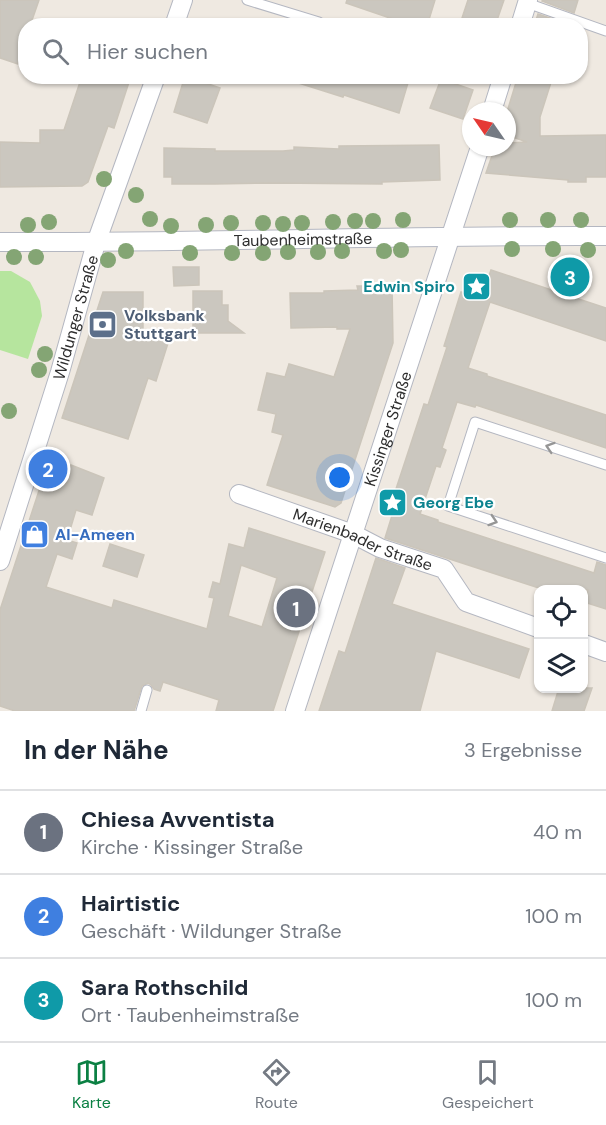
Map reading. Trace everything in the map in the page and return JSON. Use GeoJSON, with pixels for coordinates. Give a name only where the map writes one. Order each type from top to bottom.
{"type":"FeatureCollection","features":[{"type":"Feature","properties":{"kind":"street"},"geometry":{"type":"LineString","coordinates":[[177,18],[183,0]]}},
{"type":"Feature","properties":{"kind":"street"},"geometry":{"type":"LineString","coordinates":[[523,18],[528,2]]}},
{"type":"Feature","properties":{"kind":"street","name":"Wildunger Straße"},"geometry":{"type":"LineString","coordinates":[[0,561],[50,406],[96,243],[153,84]]}},
{"type":"Feature","properties":{"kind":"street"},"geometry":{"type":"LineString","coordinates":[[495,102],[500,84]]}},
{"type":"Feature","properties":{"kind":"street","name":"Kissinger Straße"},"geometry":{"type":"LineString","coordinates":[[295,711],[477,156]]}},
{"type":"Feature","properties":{"kind":"street","name":"Taubenheimstraße"},"geometry":{"type":"LineString","coordinates":[[0,242],[96,243],[451,236],[606,236]]}},
{"type":"Feature","properties":{"kind":"street","name":"Marienbader Straße"},"geometry":{"type":"LineString","coordinates":[[239,494],[353,534],[380,548],[444,569],[466,602],[534,627]]}},
{"type":"Feature","properties":{"kind":"street"},"geometry":{"type":"LineString","coordinates":[[588,645],[606,652]]}},
{"type":"Feature","properties":{"kind":"lane"},"geometry":{"type":"LineString","coordinates":[[247,0],[306,18]]}},
{"type":"Feature","properties":{"kind":"lane"},"geometry":{"type":"LineString","coordinates":[[528,2],[571,18]]}},
{"type":"Feature","properties":{"kind":"lane"},"geometry":{"type":"LineString","coordinates":[[588,24],[606,31]]}},
{"type":"Feature","properties":{"kind":"lane"},"geometry":{"type":"LineString","coordinates":[[606,465],[475,422],[447,506],[606,558]]}},
{"type":"Feature","properties":{"kind":"lane"},"geometry":{"type":"LineString","coordinates":[[141,711],[147,690]]}},
{"type":"Feature","properties":{"kind":"green space"},"geometry":{"type":"Polygon","coordinates":[[[0,271],[11,271],[30,282],[40,301],[42,316],[28,359],[0,350],[0,271]]]}},
{"type":"Feature","properties":{"kind":"building"},"geometry":{"type":"Polygon","coordinates":[[[0,0],[39,0],[33,18],[18,18],[18,64],[0,58],[0,0]]]}},
{"type":"Feature","properties":{"kind":"building"},"geometry":{"type":"Polygon","coordinates":[[[347,0],[435,0],[429,18],[389,18],[346,3],[347,0]]]}},
{"type":"Feature","properties":{"kind":"building"},"geometry":{"type":"Polygon","coordinates":[[[468,0],[504,0],[498,18],[462,18],[468,0]]]}},
{"type":"Feature","properties":{"kind":"building"},"geometry":{"type":"Polygon","coordinates":[[[543,0],[578,0],[574,13],[543,0]]]}},
{"type":"Feature","properties":{"kind":"building"},"geometry":{"type":"Polygon","coordinates":[[[538,14],[550,18],[537,18],[538,14]]]}},
{"type":"Feature","properties":{"kind":"building"},"geometry":{"type":"Polygon","coordinates":[[[79,84],[128,84],[114,128],[108,126],[88,182],[82,186],[0,187],[0,142],[40,143],[40,130],[64,130],[79,84]]]}},
{"type":"Feature","properties":{"kind":"building"},"geometry":{"type":"Polygon","coordinates":[[[183,84],[208,84],[220,88],[207,123],[174,112],[183,84]]]}},
{"type":"Feature","properties":{"kind":"building"},"geometry":{"type":"Polygon","coordinates":[[[302,84],[408,84],[399,113],[344,95],[343,97],[302,84]]]}},
{"type":"Feature","properties":{"kind":"building"},"geometry":{"type":"Polygon","coordinates":[[[439,84],[456,84],[473,90],[469,102],[462,102],[462,119],[430,108],[439,84]]]}},
{"type":"Feature","properties":{"kind":"building"},"geometry":{"type":"Polygon","coordinates":[[[516,84],[550,84],[540,117],[540,136],[606,135],[606,177],[586,177],[586,182],[568,182],[568,180],[486,173],[492,156],[516,156],[516,143],[527,142],[516,138],[516,102],[510,102],[516,84]]]}},
{"type":"Feature","properties":{"kind":"building"},"geometry":{"type":"Polygon","coordinates":[[[439,145],[440,180],[382,182],[382,184],[172,184],[172,177],[164,177],[164,148],[283,151],[294,150],[294,147],[339,149],[339,146],[439,145]]]}},
{"type":"Feature","properties":{"kind":"building"},"geometry":{"type":"Polygon","coordinates":[[[173,267],[199,267],[199,285],[174,286],[173,267]]]}},
{"type":"Feature","properties":{"kind":"building"},"geometry":{"type":"Polygon","coordinates":[[[491,270],[606,308],[606,341],[490,302],[468,368],[606,415],[606,448],[476,405],[475,407],[457,402],[442,448],[446,450],[440,467],[436,466],[420,514],[594,573],[597,562],[606,565],[606,609],[588,603],[588,585],[534,586],[385,538],[399,493],[395,492],[424,404],[428,405],[447,347],[444,346],[461,292],[481,298],[491,270]]]}},
{"type":"Feature","properties":{"kind":"building"},"geometry":{"type":"Polygon","coordinates":[[[357,286],[392,286],[393,343],[341,503],[335,507],[267,485],[283,435],[272,432],[276,414],[258,410],[267,373],[285,377],[289,364],[334,377],[350,329],[291,328],[290,293],[358,290],[357,286]]]}},
{"type":"Feature","properties":{"kind":"building"},"geometry":{"type":"Polygon","coordinates":[[[193,291],[222,291],[222,305],[228,305],[228,321],[244,333],[193,333],[193,291]]]}},
{"type":"Feature","properties":{"kind":"building"},"geometry":{"type":"Polygon","coordinates":[[[103,292],[143,292],[143,340],[169,340],[156,381],[148,378],[128,439],[62,418],[103,292]]]}},
{"type":"Feature","properties":{"kind":"building"},"geometry":{"type":"Polygon","coordinates":[[[49,460],[70,467],[71,465],[104,478],[92,515],[76,510],[67,540],[77,543],[72,559],[57,554],[46,587],[112,608],[114,600],[207,629],[214,598],[209,597],[213,582],[220,584],[229,544],[244,548],[249,528],[325,552],[273,711],[216,711],[219,700],[163,682],[160,691],[148,683],[142,686],[134,711],[15,711],[0,706],[0,610],[49,460]],[[241,565],[228,616],[262,627],[277,578],[241,565]]]}},
{"type":"Feature","properties":{"kind":"building"},"geometry":{"type":"Polygon","coordinates":[[[110,544],[144,555],[137,577],[103,566],[110,544]]]}},
{"type":"Feature","properties":{"kind":"building"},"geometry":{"type":"Polygon","coordinates":[[[376,558],[405,568],[392,604],[529,649],[519,678],[436,651],[420,711],[319,711],[339,651],[345,653],[376,558]]]}},
{"type":"Feature","properties":{"kind":"building"},"geometry":{"type":"Polygon","coordinates":[[[588,688],[592,688],[584,711],[552,711],[557,693],[588,693],[588,688]]]}},
{"type":"Feature","properties":{"kind":"place","name":"Sara Rothschild"},"geometry":{"type":"Point","coordinates":[570,277]}},
{"type":"Feature","properties":{"kind":"place","name":"Edwin Spiro"},"geometry":{"type":"Point","coordinates":[476,286]}},
{"type":"Feature","properties":{"kind":"place","name":"Volksbank Stuttgart"},"geometry":{"type":"Point","coordinates":[103,324]}},
{"type":"Feature","properties":{"kind":"place","name":"Hairtistic"},"geometry":{"type":"Point","coordinates":[48,469]}},
{"type":"Feature","properties":{"kind":"place","name":"Georg Ebe"},"geometry":{"type":"Point","coordinates":[392,502]}},
{"type":"Feature","properties":{"kind":"place","name":"Al-Ameen"},"geometry":{"type":"Point","coordinates":[34,534]}},
{"type":"Feature","properties":{"kind":"place","name":"Chiesa Avventista"},"geometry":{"type":"Point","coordinates":[296,608]}}]}
